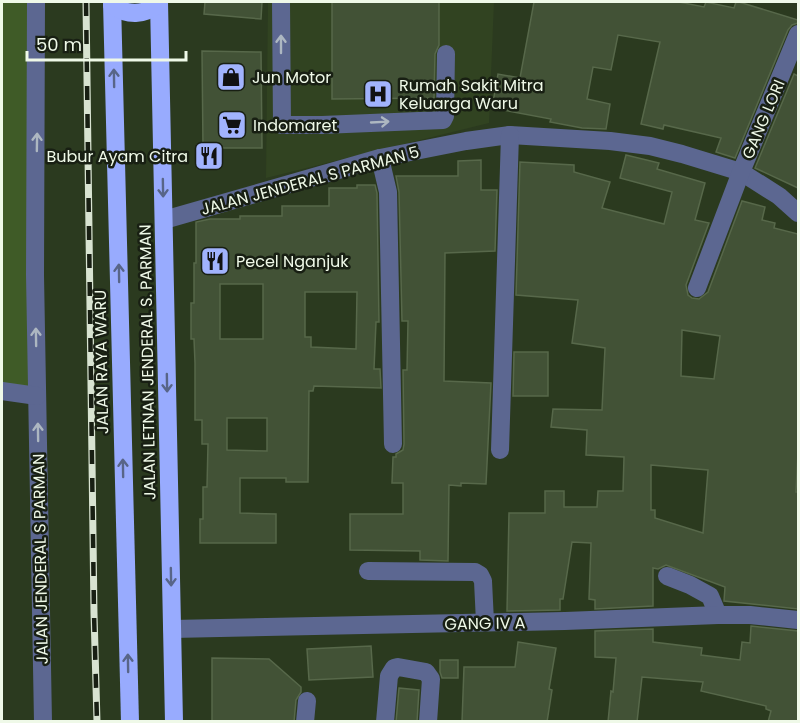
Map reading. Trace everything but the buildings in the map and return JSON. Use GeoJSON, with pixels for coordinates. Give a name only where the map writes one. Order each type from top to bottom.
{"type":"FeatureCollection","features":[{"type":"Feature","properties":{"kind":"highway"},"geometry":{"type":"LineString","coordinates":[[112,3],[127,13],[136,13],[145,12],[159,2]]}},
{"type":"Feature","properties":{"kind":"highway","name":"JALAN LETNAN JENDERAL S. PARMAN"},"geometry":{"type":"LineString","coordinates":[[159,2],[174,722]]}},
{"type":"Feature","properties":{"kind":"highway","name":"JALAN RAYA WARU"},"geometry":{"type":"LineString","coordinates":[[112,3],[130,722]]}},
{"type":"Feature","properties":{"kind":"street","name":"JALAN JENDERAL S PARMAN"},"geometry":{"type":"LineString","coordinates":[[36,2],[35,275],[42,722]]}},
{"type":"Feature","properties":{"kind":"street"},"geometry":{"type":"LineString","coordinates":[[281,2],[282,125],[443,120],[445,116],[446,54]]}},
{"type":"Feature","properties":{"kind":"street","name":"GANG LORI"},"geometry":{"type":"LineString","coordinates":[[698,288],[741,172],[798,34]]}},
{"type":"Feature","properties":{"kind":"street"},"geometry":{"type":"LineString","coordinates":[[500,450],[510,135]]}},
{"type":"Feature","properties":{"kind":"street","name":"JALAN JENDERAL S PARMAN 5"},"geometry":{"type":"LineString","coordinates":[[164,220],[380,158],[510,135],[610,141],[650,146],[741,172],[779,196],[798,213]]}},
{"type":"Feature","properties":{"kind":"street"},"geometry":{"type":"LineString","coordinates":[[380,158],[388,192],[393,444]]}},
{"type":"Feature","properties":{"kind":"street"},"geometry":{"type":"LineString","coordinates":[[2,391],[37,397]]}},
{"type":"Feature","properties":{"kind":"street"},"geometry":{"type":"LineString","coordinates":[[2,396],[37,397]]}},
{"type":"Feature","properties":{"kind":"street"},"geometry":{"type":"LineString","coordinates":[[368,571],[475,572],[483,581],[485,622]]}},
{"type":"Feature","properties":{"kind":"street"},"geometry":{"type":"LineString","coordinates":[[667,576],[710,596],[718,615]]}},
{"type":"Feature","properties":{"kind":"street","name":"GANG IV A"},"geometry":{"type":"LineString","coordinates":[[172,629],[718,615],[750,615],[798,620]]}},
{"type":"Feature","properties":{"kind":"street"},"geometry":{"type":"LineString","coordinates":[[385,722],[389,676],[394,668],[398,667],[426,672],[429,675],[431,679],[428,722]]}},
{"type":"Feature","properties":{"kind":"street"},"geometry":{"type":"LineString","coordinates":[[305,722],[307,700]]}},
{"type":"Feature","properties":{"kind":"shaded area"},"geometry":{"type":"Polygon","coordinates":[[[2,2],[27,2],[36,395],[2,390],[2,2]]]}},
{"type":"Feature","properties":{"kind":"shaded area","name":"Rumah Sakit Mitra Keluarga Waru"},"geometry":{"type":"Polygon","coordinates":[[[268,2],[494,2],[489,123],[266,178],[268,2]]]}},
{"type":"Feature","properties":{"kind":"railway"},"geometry":{"type":"LineString","coordinates":[[86,2],[97,722]]}},
{"type":"Feature","properties":{"kind":"place","name":"Jun Motor"},"geometry":{"type":"Point","coordinates":[231,77]}},
{"type":"Feature","properties":{"kind":"place","name":"Rumah Sakit Mitra Keluarga Waru"},"geometry":{"type":"Point","coordinates":[378,94]}},
{"type":"Feature","properties":{"kind":"place","name":"Indomaret"},"geometry":{"type":"Point","coordinates":[232,125]}},
{"type":"Feature","properties":{"kind":"place","name":"Bubur Ayam Citra"},"geometry":{"type":"Point","coordinates":[209,156]}},
{"type":"Feature","properties":{"kind":"place","name":"Pecel Nganjuk"},"geometry":{"type":"Point","coordinates":[215,261]}}]}
